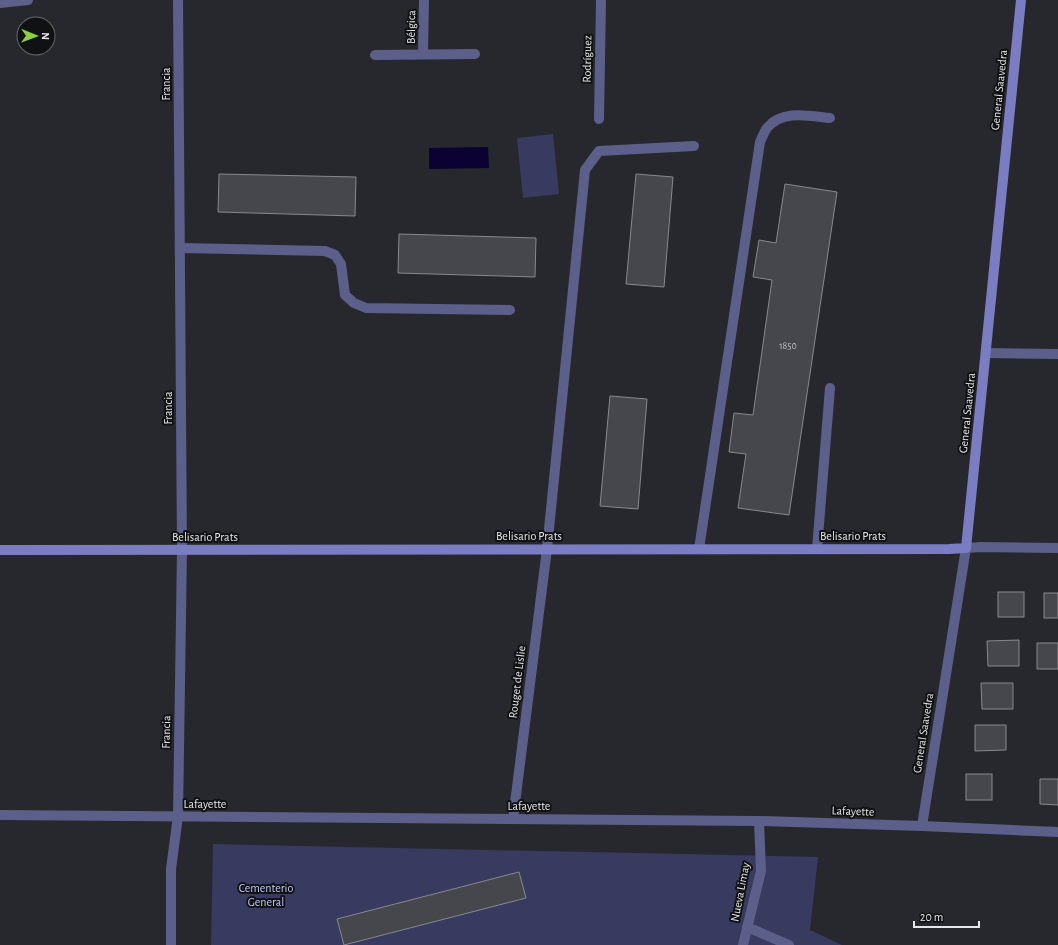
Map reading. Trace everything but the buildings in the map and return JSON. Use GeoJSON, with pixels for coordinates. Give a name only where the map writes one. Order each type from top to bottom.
{"type":"FeatureCollection","features":[{"type":"Feature","properties":{"kind":"street"},"geometry":{"type":"LineString","coordinates":[[0,3],[28,0]]}},
{"type":"Feature","properties":{"kind":"street","name":"Francia"},"geometry":{"type":"LineString","coordinates":[[171,945],[171,869],[178,816],[182,550],[178,0]]}},
{"type":"Feature","properties":{"kind":"street","name":"Bélgica"},"geometry":{"type":"LineString","coordinates":[[423,54],[424,0]]}},
{"type":"Feature","properties":{"kind":"street","name":"Rodríguez"},"geometry":{"type":"LineString","coordinates":[[599,119],[600,0]]}},
{"type":"Feature","properties":{"kind":"street","name":"General Saavedra"},"geometry":{"type":"LineString","coordinates":[[922,826],[966,548],[1021,0]]}},
{"type":"Feature","properties":{"kind":"street","name":"Bélgica"},"geometry":{"type":"LineString","coordinates":[[375,55],[475,54]]}},
{"type":"Feature","properties":{"kind":"street"},"geometry":{"type":"LineString","coordinates":[[699,549],[760,142],[768,128],[780,117],[797,115],[830,118]]}},
{"type":"Feature","properties":{"kind":"street","name":"Rouget de Lislie"},"geometry":{"type":"LineString","coordinates":[[513,819],[547,549],[585,170],[599,151],[694,146]]}},
{"type":"Feature","properties":{"kind":"street"},"geometry":{"type":"LineString","coordinates":[[180,248],[325,250],[335,255],[341,264],[345,295],[354,303],[366,308],[510,310]]}},
{"type":"Feature","properties":{"kind":"street"},"geometry":{"type":"LineString","coordinates":[[986,353],[1058,354]]}},
{"type":"Feature","properties":{"kind":"street"},"geometry":{"type":"LineString","coordinates":[[817,549],[830,388]]}},
{"type":"Feature","properties":{"kind":"street","name":"Belisario Prats"},"geometry":{"type":"LineString","coordinates":[[0,550],[1058,548]]}},
{"type":"Feature","properties":{"kind":"street","name":"Lafayette"},"geometry":{"type":"LineString","coordinates":[[0,815],[759,821],[1058,832]]}},
{"type":"Feature","properties":{"kind":"street","name":"Nueva Limay"},"geometry":{"type":"LineString","coordinates":[[743,945],[761,871],[759,821]]}},
{"type":"Feature","properties":{"kind":"street"},"geometry":{"type":"LineString","coordinates":[[747,927],[789,945]]}},
{"type":"Feature","properties":{"kind":"green space"},"geometry":{"type":"Polygon","coordinates":[[[553,134],[559,194],[523,198],[517,138],[553,134]]]}},
{"type":"Feature","properties":{"kind":"green space","name":"Cementerio General"},"geometry":{"type":"Polygon","coordinates":[[[213,844],[818,857],[810,930],[842,945],[211,945],[213,844]]]}},
{"type":"Feature","properties":{"kind":"shaded area"},"geometry":{"type":"Polygon","coordinates":[[[488,147],[489,168],[429,169],[429,148],[488,147]]]}}]}
